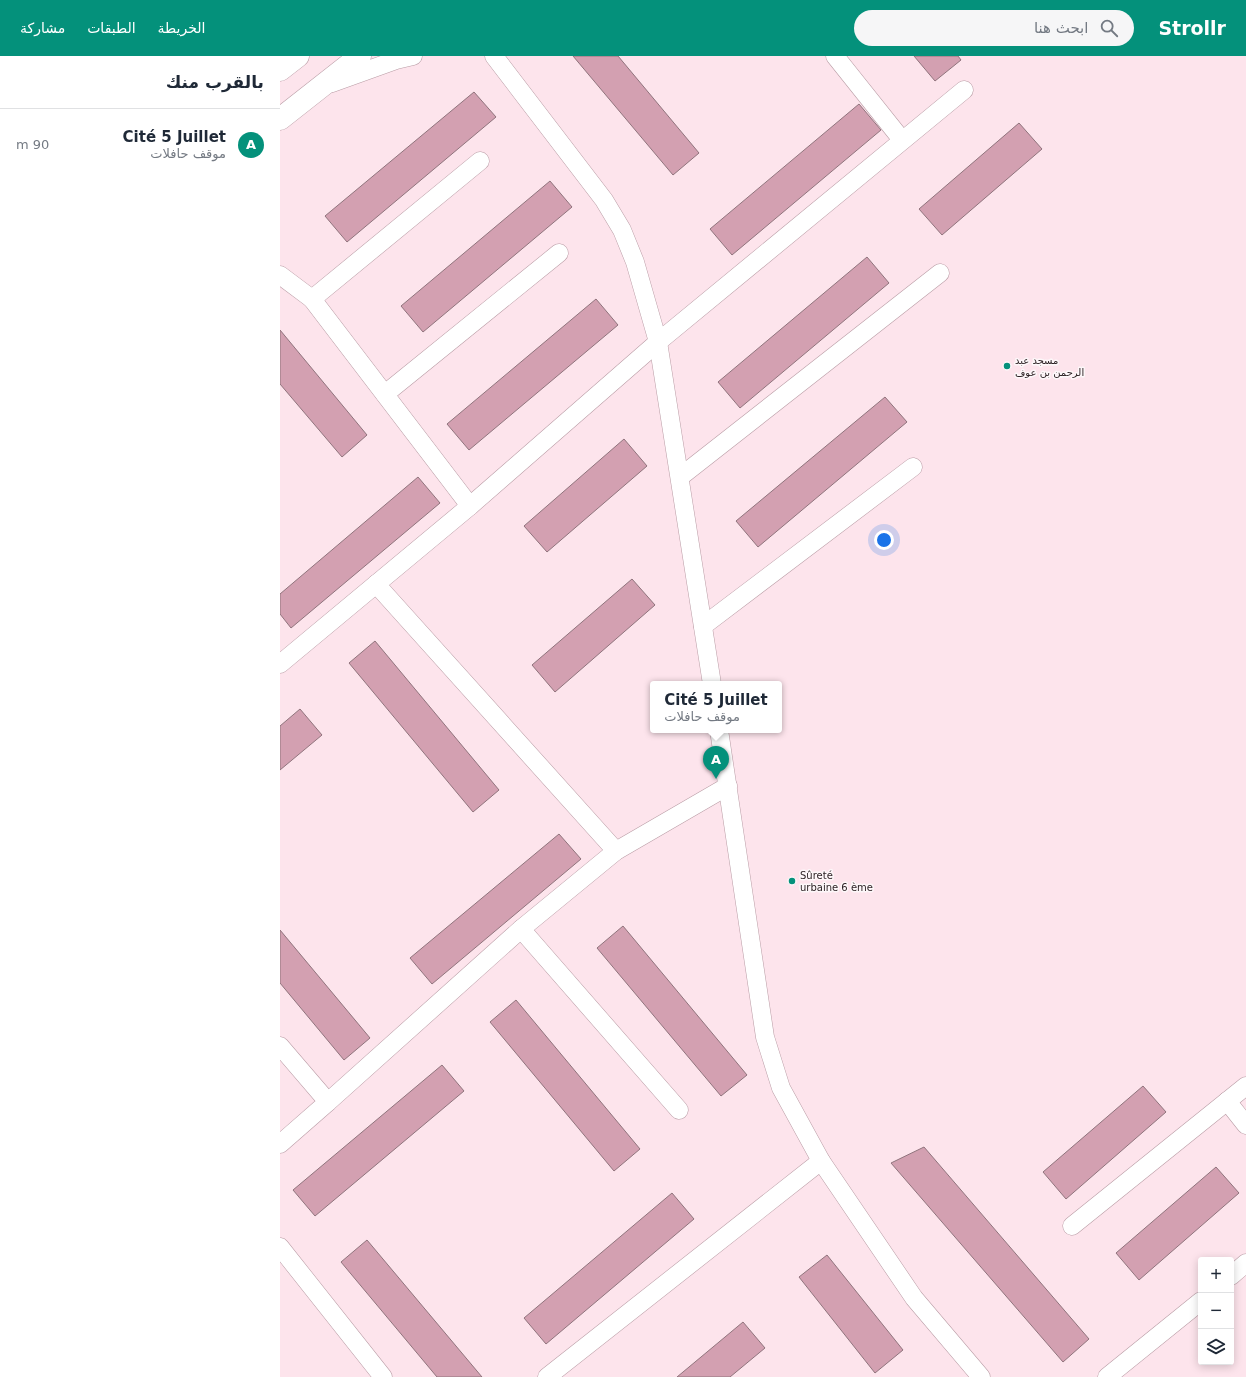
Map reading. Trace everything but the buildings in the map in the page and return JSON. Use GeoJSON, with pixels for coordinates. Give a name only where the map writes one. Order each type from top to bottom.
{"type":"FeatureCollection","features":[{"type":"Feature","properties":{"kind":"highway"},"geometry":{"type":"LineString","coordinates":[[280,70],[298,56]]}},
{"type":"Feature","properties":{"kind":"highway"},"geometry":{"type":"LineString","coordinates":[[280,119],[360,56]]}},
{"type":"Feature","properties":{"kind":"street"},"geometry":{"type":"LineString","coordinates":[[322,86],[396,60],[413,56]]}},
{"type":"Feature","properties":{"kind":"street"},"geometry":{"type":"LineString","coordinates":[[494,56],[604,200],[622,230],[635,262],[658,342],[712,681]]}},
{"type":"Feature","properties":{"kind":"street"},"geometry":{"type":"LineString","coordinates":[[836,56],[902,140]]}},
{"type":"Feature","properties":{"kind":"street"},"geometry":{"type":"LineString","coordinates":[[280,664],[470,506],[658,342],[964,90]]}},
{"type":"Feature","properties":{"kind":"street"},"geometry":{"type":"LineString","coordinates":[[312,299],[480,161]]}},
{"type":"Feature","properties":{"kind":"street"},"geometry":{"type":"LineString","coordinates":[[385,394],[559,253]]}},
{"type":"Feature","properties":{"kind":"street"},"geometry":{"type":"LineString","coordinates":[[680,477],[940,273]]}},
{"type":"Feature","properties":{"kind":"street"},"geometry":{"type":"LineString","coordinates":[[280,275],[312,299],[470,506]]}},
{"type":"Feature","properties":{"kind":"street"},"geometry":{"type":"LineString","coordinates":[[703,626],[913,467]]}},
{"type":"Feature","properties":{"kind":"street"},"geometry":{"type":"LineString","coordinates":[[376,584],[616,851]]}},
{"type":"Feature","properties":{"kind":"street"},"geometry":{"type":"LineString","coordinates":[[719,733],[765,1037],[782,1088],[821,1161],[914,1298],[981,1377]]}},
{"type":"Feature","properties":{"kind":"street"},"geometry":{"type":"LineString","coordinates":[[280,1144],[521,929],[616,851],[728,786]]}},
{"type":"Feature","properties":{"kind":"street"},"geometry":{"type":"LineString","coordinates":[[521,929],[679,1110]]}},
{"type":"Feature","properties":{"kind":"street"},"geometry":{"type":"LineString","coordinates":[[280,1046],[328,1102]]}},
{"type":"Feature","properties":{"kind":"street"},"geometry":{"type":"LineString","coordinates":[[1072,1226],[1246,1086]]}},
{"type":"Feature","properties":{"kind":"street"},"geometry":{"type":"LineString","coordinates":[[1227,1101],[1246,1125]]}},
{"type":"Feature","properties":{"kind":"street"},"geometry":{"type":"LineString","coordinates":[[547,1377],[821,1161]]}},
{"type":"Feature","properties":{"kind":"street"},"geometry":{"type":"LineString","coordinates":[[280,1247],[384,1377]]}},
{"type":"Feature","properties":{"kind":"street"},"geometry":{"type":"LineString","coordinates":[[1234,1273],[1246,1263]]}},
{"type":"Feature","properties":{"kind":"street"},"geometry":{"type":"LineString","coordinates":[[1107,1377],[1198,1303]]}},
{"type":"Feature","properties":{"kind":"place","name":"مسجد عبد الرحمن بن عوف"},"geometry":{"type":"Point","coordinates":[1007,366]}},
{"type":"Feature","properties":{"kind":"place","name":"Cité 5 Juillet"},"geometry":{"type":"Point","coordinates":[716,779]}},
{"type":"Feature","properties":{"kind":"place","name":"Sûreté urbaine 6 ème"},"geometry":{"type":"Point","coordinates":[792,881]}}]}
